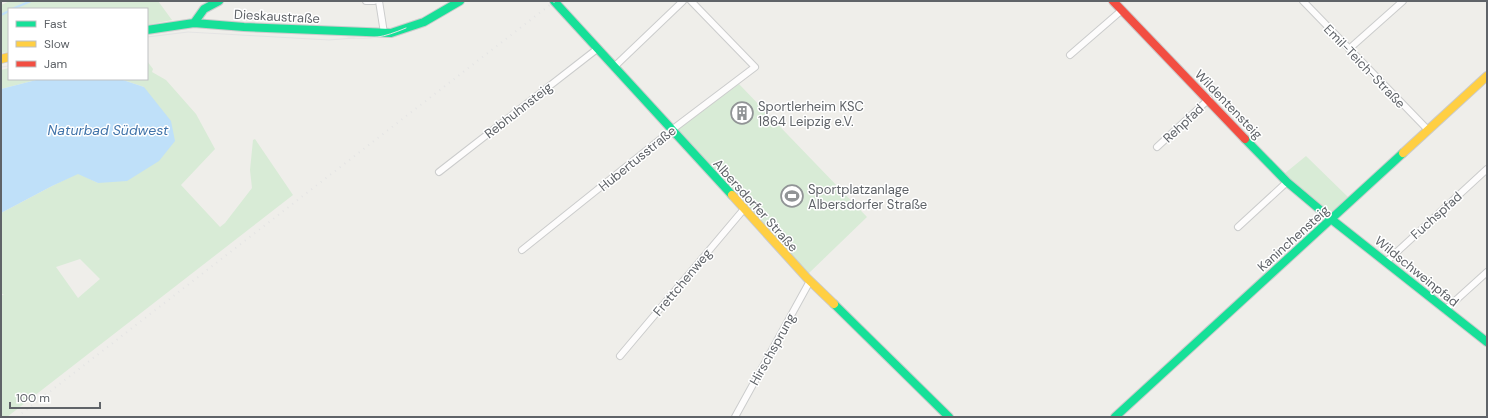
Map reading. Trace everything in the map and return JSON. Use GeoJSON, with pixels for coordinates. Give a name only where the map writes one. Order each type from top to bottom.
{"type":"FeatureCollection","features":[{"type":"Feature","properties":{"kind":"street"},"geometry":{"type":"LineString","coordinates":[[194,23],[204,9],[219,1]]}},
{"type":"Feature","properties":{"kind":"street"},"geometry":{"type":"LineString","coordinates":[[366,1],[374,1]]}},
{"type":"Feature","properties":{"kind":"street"},"geometry":{"type":"LineString","coordinates":[[379,1],[384,33]]}},
{"type":"Feature","properties":{"kind":"street","name":"Dieskaustraße"},"geometry":{"type":"LineString","coordinates":[[148,30],[194,23],[384,33],[424,22],[460,1]]}},
{"type":"Feature","properties":{"kind":"street","name":"Albersdorfer Straße"},"geometry":{"type":"LineString","coordinates":[[554,1],[673,129],[810,281],[949,417]]}},
{"type":"Feature","properties":{"kind":"street"},"geometry":{"type":"LineString","coordinates":[[614,67],[683,1]]}},
{"type":"Feature","properties":{"kind":"street","name":"Hubertusstraße"},"geometry":{"type":"LineString","coordinates":[[522,250],[673,129],[755,67],[691,1]]}},
{"type":"Feature","properties":{"kind":"street","name":"Wildentensteig"},"geometry":{"type":"LineString","coordinates":[[1113,1],[1209,99],[1287,182],[1332,219]]}},
{"type":"Feature","properties":{"kind":"street","name":"Emil-Teich-Straße"},"geometry":{"type":"LineString","coordinates":[[1303,1],[1428,130]]}},
{"type":"Feature","properties":{"kind":"street"},"geometry":{"type":"LineString","coordinates":[[1349,49],[1403,1]]}},
{"type":"Feature","properties":{"kind":"street"},"geometry":{"type":"LineString","coordinates":[[1070,55],[1122,10]]}},
{"type":"Feature","properties":{"kind":"street","name":"Rebhuhnsteig"},"geometry":{"type":"LineString","coordinates":[[439,172],[597,49]]}},
{"type":"Feature","properties":{"kind":"street","name":"Kaninchensteig"},"geometry":{"type":"LineString","coordinates":[[1114,417],[1487,76]]}},
{"type":"Feature","properties":{"kind":"street","name":"Rehpfad"},"geometry":{"type":"LineString","coordinates":[[1157,147],[1209,99]]}},
{"type":"Feature","properties":{"kind":"street","name":"Fuchspfad"},"geometry":{"type":"LineString","coordinates":[[1386,262],[1487,169]]}},
{"type":"Feature","properties":{"kind":"street"},"geometry":{"type":"LineString","coordinates":[[1238,227],[1287,182]]}},
{"type":"Feature","properties":{"kind":"street","name":"Frettchenweg"},"geometry":{"type":"LineString","coordinates":[[620,356],[744,209]]}},
{"type":"Feature","properties":{"kind":"street","name":"Wildschweinpfad"},"geometry":{"type":"LineString","coordinates":[[1332,219],[1487,342]]}},
{"type":"Feature","properties":{"kind":"street"},"geometry":{"type":"LineString","coordinates":[[1445,310],[1487,272]]}},
{"type":"Feature","properties":{"kind":"street","name":"Hirschsprung"},"geometry":{"type":"LineString","coordinates":[[735,417],[810,281]]}},
{"type":"Feature","properties":{"kind":"green space"},"geometry":{"type":"Polygon","coordinates":[[[10,1],[158,1],[172,20],[148,25],[148,8],[8,8],[8,52],[1,53],[1,5],[10,1]]]}},
{"type":"Feature","properties":{"kind":"green space"},"geometry":{"type":"Polygon","coordinates":[[[148,62],[153,69],[152,72],[166,80],[196,114],[215,149],[181,185],[220,227],[225,223],[252,188],[250,170],[253,140],[255,139],[293,195],[7,417],[1,417],[1,296],[4,294],[1,294],[1,213],[78,173],[98,183],[144,87],[123,80],[148,80],[148,62]],[[80,259],[56,267],[78,298],[100,279],[80,259]]]}},
{"type":"Feature","properties":{"kind":"green space"},"geometry":{"type":"Polygon","coordinates":[[[8,68],[8,80],[36,80],[1,89],[1,70],[8,68]]]}},
{"type":"Feature","properties":{"kind":"green space","name":"Sportplatzanlage Albersdorfer Straße"},"geometry":{"type":"Polygon","coordinates":[[[739,84],[867,217],[808,274],[677,130],[739,84]]]}},
{"type":"Feature","properties":{"kind":"green space"},"geometry":{"type":"Polygon","coordinates":[[[1306,156],[1348,197],[1332,215],[1284,174],[1306,156]]]}},
{"type":"Feature","properties":{"kind":"water","name":"Naturbad Südwest"},"geometry":{"type":"Polygon","coordinates":[[[36,80],[123,80],[144,87],[171,121],[175,141],[159,161],[127,181],[98,183],[78,174],[1,213],[1,89],[36,80]]]}},
{"type":"Feature","properties":{"kind":"waterway"},"geometry":{"type":"LineString","coordinates":[[14,8],[31,1]]}},
{"type":"Feature","properties":{"kind":"waterway"},"geometry":{"type":"LineString","coordinates":[[1,15],[8,12]]}},
{"type":"Feature","properties":{"kind":"tram line"},"geometry":{"type":"LineString","coordinates":[[348,38],[377,37],[406,28]]}},
{"type":"Feature","properties":{"kind":"tram line"},"geometry":{"type":"LineString","coordinates":[[148,37],[188,32],[329,40],[354,38]]}},
{"type":"Feature","properties":{"kind":"tram line"},"geometry":{"type":"LineString","coordinates":[[1,67],[8,66]]}},
{"type":"Feature","properties":{"kind":"railway"},"geometry":{"type":"LineString","coordinates":[[17,417],[555,1]]}},
{"type":"Feature","properties":{"kind":"traffic: fast"},"geometry":{"type":"LineString","coordinates":[[194,23],[204,9],[219,1]]}},
{"type":"Feature","properties":{"kind":"traffic: fast"},"geometry":{"type":"LineString","coordinates":[[148,30],[194,23],[244,27],[391,33],[424,22],[460,1]]}},
{"type":"Feature","properties":{"kind":"traffic: fast"},"geometry":{"type":"LineString","coordinates":[[554,1],[732,195]]}},
{"type":"Feature","properties":{"kind":"traffic: fast"},"geometry":{"type":"LineString","coordinates":[[1245,139],[1287,182],[1331,219],[1487,342]]}},
{"type":"Feature","properties":{"kind":"traffic: fast"},"geometry":{"type":"LineString","coordinates":[[1115,417],[1403,153]]}},
{"type":"Feature","properties":{"kind":"traffic: fast"},"geometry":{"type":"LineString","coordinates":[[834,304],[949,417]]}},
{"type":"Feature","properties":{"kind":"traffic: slow"},"geometry":{"type":"LineString","coordinates":[[1,59],[8,57]]}},
{"type":"Feature","properties":{"kind":"traffic: slow"},"geometry":{"type":"LineString","coordinates":[[1403,153],[1487,76]]}},
{"type":"Feature","properties":{"kind":"traffic: slow"},"geometry":{"type":"LineString","coordinates":[[732,195],[807,278],[834,304]]}},
{"type":"Feature","properties":{"kind":"traffic: jam"},"geometry":{"type":"LineString","coordinates":[[1113,1],[1245,139]]}},
{"type":"Feature","properties":{"kind":"place","name":"Sportlerheim KSC 1864 Leipzig e.V."},"geometry":{"type":"Point","coordinates":[742,113]}},
{"type":"Feature","properties":{"kind":"place","name":"Sportplatzanlage Albersdorfer Straße"},"geometry":{"type":"Point","coordinates":[792,196]}}]}
